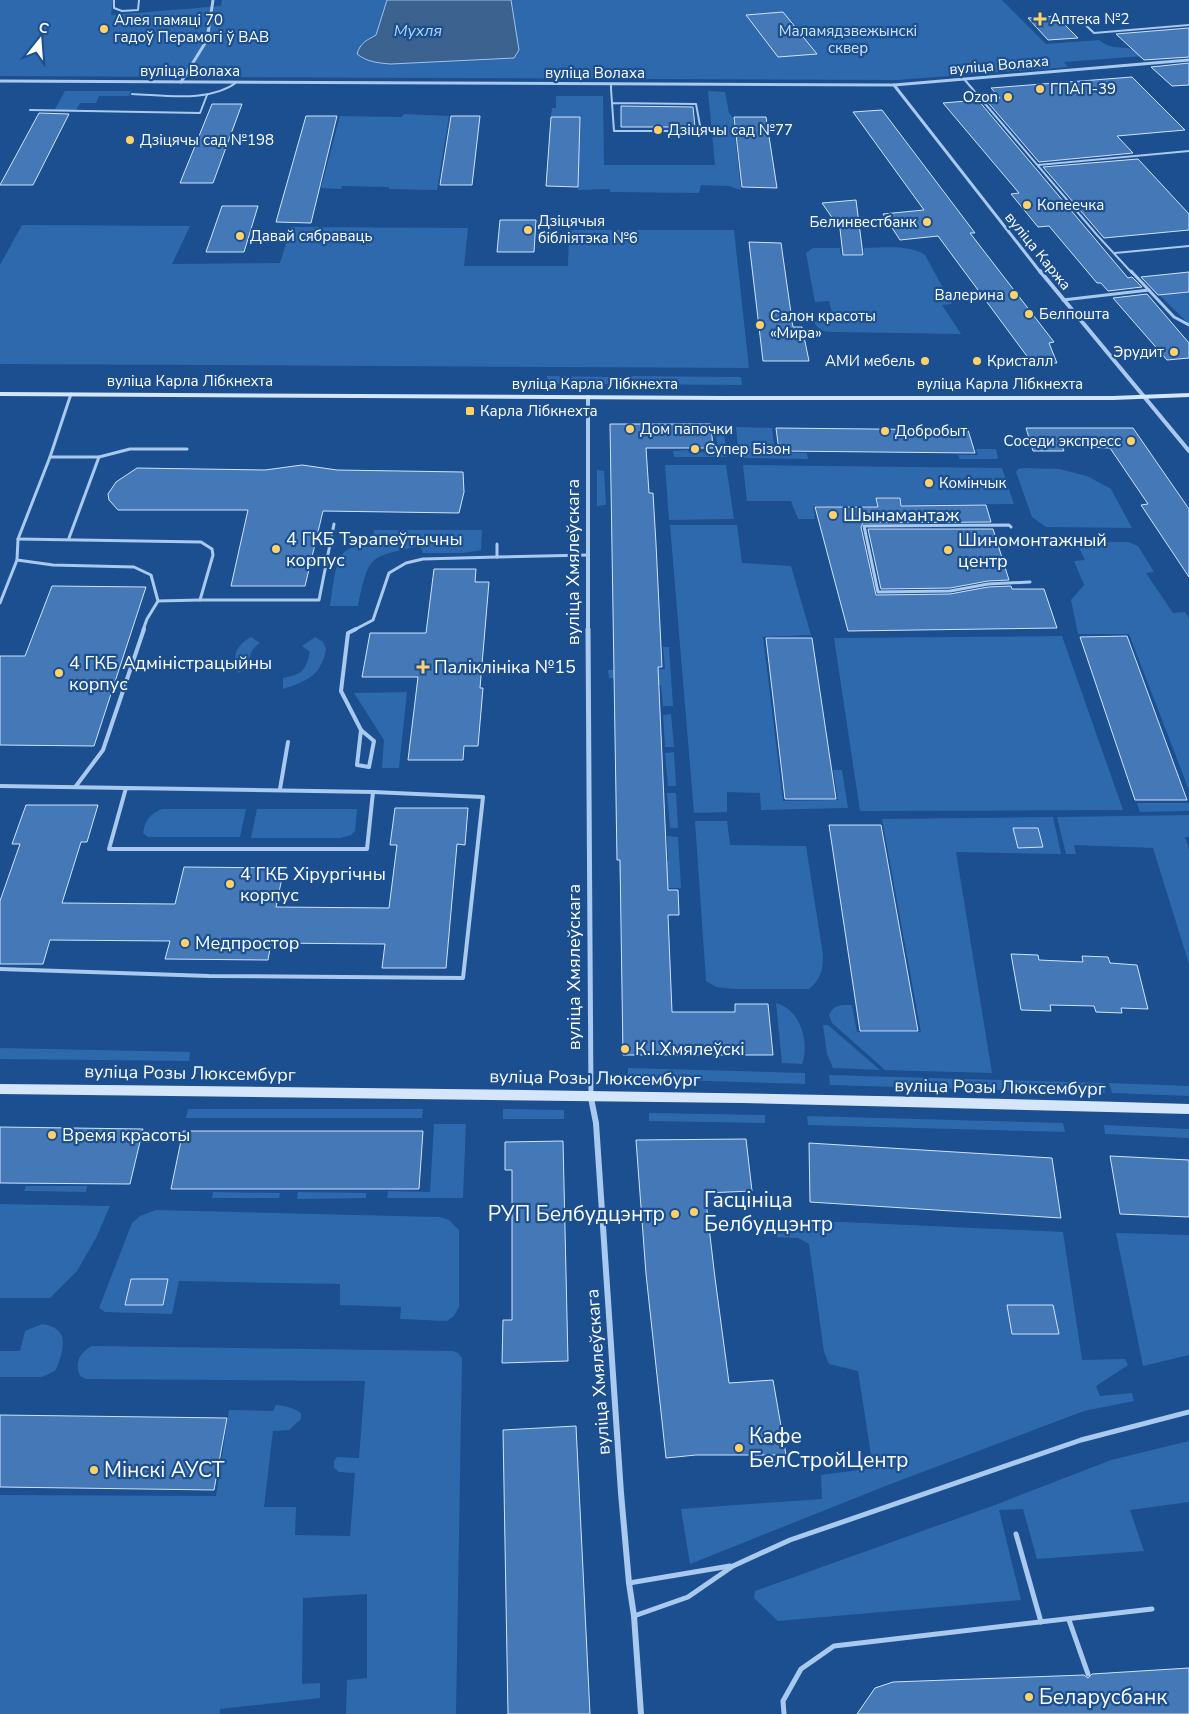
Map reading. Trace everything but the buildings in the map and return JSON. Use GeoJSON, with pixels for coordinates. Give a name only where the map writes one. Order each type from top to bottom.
{"type":"FeatureCollection","features":[{"type":"Feature","properties":{"kind":"main road","name":"вуліца Карла Лібкнехта"},"geometry":{"type":"LineString","coordinates":[[0,394],[588,398],[1146,397],[1189,395]]}},
{"type":"Feature","properties":{"kind":"main road","name":"вуліца Розы Люксембург"},"geometry":{"type":"LineString","coordinates":[[0,1089],[590,1095],[1189,1109]]}},
{"type":"Feature","properties":{"kind":"street"},"geometry":{"type":"LineString","coordinates":[[181,82],[207,40],[213,0]]}},
{"type":"Feature","properties":{"kind":"street","name":"вуліца Волаха"},"geometry":{"type":"LineString","coordinates":[[0,81],[894,85],[1189,60]]}},
{"type":"Feature","properties":{"kind":"street","name":"вуліца Каржа"},"geometry":{"type":"LineString","coordinates":[[894,85],[964,177],[1189,451]]}},
{"type":"Feature","properties":{"kind":"street","name":"вуліца Хмялеўскага"},"geometry":{"type":"LineString","coordinates":[[588,398],[587,603],[590,1095],[596,1123],[629,1583],[634,1616],[641,1714]]}},
{"type":"Feature","properties":{"kind":"lane"},"geometry":{"type":"LineString","coordinates":[[114,0],[114,8],[122,11],[138,10],[139,0]]}},
{"type":"Feature","properties":{"kind":"lane"},"geometry":{"type":"LineString","coordinates":[[1075,15],[1094,33],[1189,25]]}},
{"type":"Feature","properties":{"kind":"lane"},"geometry":{"type":"LineString","coordinates":[[964,79],[1097,235],[1174,317],[1189,325]]}},
{"type":"Feature","properties":{"kind":"lane"},"geometry":{"type":"LineString","coordinates":[[132,94],[222,93],[233,88],[237,82]]}},
{"type":"Feature","properties":{"kind":"lane"},"geometry":{"type":"LineString","coordinates":[[611,84],[612,103],[614,131],[701,131],[696,104],[612,103]]}},
{"type":"Feature","properties":{"kind":"lane"},"geometry":{"type":"LineString","coordinates":[[30,110],[200,113],[207,94]]}},
{"type":"Feature","properties":{"kind":"lane"},"geometry":{"type":"LineString","coordinates":[[1038,165],[1189,152]]}},
{"type":"Feature","properties":{"kind":"lane"},"geometry":{"type":"LineString","coordinates":[[1115,253],[1189,246]]}},
{"type":"Feature","properties":{"kind":"lane"},"geometry":{"type":"LineString","coordinates":[[1064,300],[1149,290]]}},
{"type":"Feature","properties":{"kind":"lane"},"geometry":{"type":"LineString","coordinates":[[0,603],[17,560],[18,539],[50,457],[71,394]]}},
{"type":"Feature","properties":{"kind":"lane"},"geometry":{"type":"LineString","coordinates":[[50,457],[99,457],[114,455],[121,450],[134,449],[187,449]]}},
{"type":"Feature","properties":{"kind":"lane"},"geometry":{"type":"LineString","coordinates":[[69,538],[99,457]]}},
{"type":"Feature","properties":{"kind":"lane"},"geometry":{"type":"LineString","coordinates":[[158,601],[318,600],[334,524]]}},
{"type":"Feature","properties":{"kind":"lane"},"geometry":{"type":"LineString","coordinates":[[1011,527],[1009,525],[864,526],[878,592],[950,591],[988,584],[1030,582]]}},
{"type":"Feature","properties":{"kind":"lane"},"geometry":{"type":"LineString","coordinates":[[18,539],[69,538],[194,541],[207,544],[212,549],[213,555],[200,600]]}},
{"type":"Feature","properties":{"kind":"lane"},"geometry":{"type":"LineString","coordinates":[[497,544],[497,557]]}},
{"type":"Feature","properties":{"kind":"lane"},"geometry":{"type":"LineString","coordinates":[[361,730],[357,765],[369,766],[374,741],[361,730],[341,691],[348,633],[373,620],[389,573],[406,563],[423,559],[588,556]]}},
{"type":"Feature","properties":{"kind":"lane"},"geometry":{"type":"LineString","coordinates":[[17,560],[53,565],[134,567],[151,576],[158,601],[147,619],[103,750],[95,762],[81,776],[76,786]]}},
{"type":"Feature","properties":{"kind":"lane"},"geometry":{"type":"LineString","coordinates":[[280,789],[288,742]]}},
{"type":"Feature","properties":{"kind":"lane"},"geometry":{"type":"LineString","coordinates":[[0,786],[280,789],[482,797],[463,978],[209,976],[0,969]]}},
{"type":"Feature","properties":{"kind":"lane"},"geometry":{"type":"LineString","coordinates":[[126,788],[109,849],[367,849],[373,792]]}},
{"type":"Feature","properties":{"kind":"lane"},"geometry":{"type":"LineString","coordinates":[[634,1616],[688,1597],[732,1566],[790,1540],[1053,1450],[1151,1421],[1189,1412]]}},
{"type":"Feature","properties":{"kind":"lane"},"geometry":{"type":"LineString","coordinates":[[1016,1534],[1041,1622]]}},
{"type":"Feature","properties":{"kind":"lane"},"geometry":{"type":"LineString","coordinates":[[629,1583],[732,1566]]}},
{"type":"Feature","properties":{"kind":"lane"},"geometry":{"type":"LineString","coordinates":[[784,1714],[783,1701],[801,1669],[834,1646],[1152,1609]]}},
{"type":"Feature","properties":{"kind":"lane"},"geometry":{"type":"LineString","coordinates":[[1069,1620],[1088,1674]]}},
{"type":"Feature","properties":{"kind":"green space","name":"Маламядзвежынскі сквер"},"geometry":{"type":"Polygon","coordinates":[[[0,0],[113,0],[111,15],[221,6],[222,0],[1002,0],[1046,44],[1099,40],[1111,46],[1133,49],[1144,56],[1064,62],[1068,67],[897,80],[0,76],[0,0]]]}},
{"type":"Feature","properties":{"kind":"green space"},"geometry":{"type":"Polygon","coordinates":[[[65,91],[131,91],[129,96],[99,96],[96,103],[80,103],[76,110],[54,111],[65,91]]]}},
{"type":"Feature","properties":{"kind":"green space"},"geometry":{"type":"Polygon","coordinates":[[[708,91],[725,92],[729,113],[733,118],[741,190],[729,186],[701,185],[699,193],[610,192],[610,189],[578,190],[580,117],[551,117],[552,108],[556,108],[556,96],[603,96],[604,165],[715,165],[708,91]]]}},
{"type":"Feature","properties":{"kind":"green space"},"geometry":{"type":"Polygon","coordinates":[[[404,114],[449,116],[437,190],[342,186],[341,189],[321,188],[340,116],[402,117],[404,114]]]}},
{"type":"Feature","properties":{"kind":"green space"},"geometry":{"type":"Polygon","coordinates":[[[22,225],[190,226],[172,264],[280,263],[291,227],[468,228],[464,266],[568,266],[569,230],[734,230],[749,368],[0,364],[0,265],[22,225]]]}},
{"type":"Feature","properties":{"kind":"green space"},"geometry":{"type":"Polygon","coordinates":[[[895,247],[911,249],[925,255],[952,304],[942,305],[961,334],[831,332],[820,329],[814,322],[834,321],[829,301],[815,302],[806,253],[813,248],[840,248],[841,255],[864,256],[864,248],[895,247]]]}},
{"type":"Feature","properties":{"kind":"green space"},"geometry":{"type":"Polygon","coordinates":[[[1160,275],[1176,294],[1189,293],[1189,324],[1140,276],[1160,275]]]}},
{"type":"Feature","properties":{"kind":"green space"},"geometry":{"type":"Polygon","coordinates":[[[547,376],[610,377],[610,384],[546,384],[547,376]]]}},
{"type":"Feature","properties":{"kind":"green space"},"geometry":{"type":"Polygon","coordinates":[[[630,376],[741,377],[742,385],[630,384],[630,376]]]}},
{"type":"Feature","properties":{"kind":"green space"},"geometry":{"type":"Polygon","coordinates":[[[715,424],[723,424],[727,457],[674,457],[673,451],[688,450],[689,453],[718,451],[715,424]]]}},
{"type":"Feature","properties":{"kind":"green space"},"geometry":{"type":"Polygon","coordinates":[[[736,427],[772,428],[775,452],[807,453],[808,459],[739,458],[736,427]]]}},
{"type":"Feature","properties":{"kind":"green space"},"geometry":{"type":"Polygon","coordinates":[[[976,449],[996,449],[998,458],[960,459],[958,455],[978,455],[976,449]]]}},
{"type":"Feature","properties":{"kind":"green space"},"geometry":{"type":"Polygon","coordinates":[[[665,465],[726,465],[734,519],[669,520],[665,465]]]}},
{"type":"Feature","properties":{"kind":"green space"},"geometry":{"type":"Polygon","coordinates":[[[743,465],[1002,468],[1014,504],[902,505],[900,497],[876,497],[877,506],[813,506],[815,519],[798,519],[791,501],[747,501],[743,465]]]}},
{"type":"Feature","properties":{"kind":"green space"},"geometry":{"type":"Polygon","coordinates":[[[1018,469],[1059,469],[1087,476],[1111,489],[1132,528],[1046,527],[1032,517],[1016,472],[1018,469]]]}},
{"type":"Feature","properties":{"kind":"green space"},"geometry":{"type":"Polygon","coordinates":[[[597,470],[604,471],[606,505],[597,506],[597,470]]]}},
{"type":"Feature","properties":{"kind":"green space"},"geometry":{"type":"Polygon","coordinates":[[[670,525],[737,525],[742,563],[791,566],[811,635],[763,637],[783,801],[838,800],[833,770],[842,770],[848,808],[761,810],[760,793],[727,792],[727,812],[694,813],[670,525]]]}},
{"type":"Feature","properties":{"kind":"green space"},"geometry":{"type":"Polygon","coordinates":[[[374,530],[482,530],[481,550],[463,553],[423,553],[420,546],[381,556],[369,567],[358,606],[330,606],[335,573],[341,556],[351,548],[372,547],[374,530]]]}},
{"type":"Feature","properties":{"kind":"green space"},"geometry":{"type":"Polygon","coordinates":[[[1076,542],[1128,542],[1138,546],[1154,572],[1146,573],[1173,613],[1185,612],[1189,618],[1189,790],[1129,634],[1078,634],[1071,600],[1084,585],[1074,561],[1085,560],[1076,542]]]}},
{"type":"Feature","properties":{"kind":"green space"},"geometry":{"type":"Polygon","coordinates":[[[1062,636],[1123,810],[860,811],[834,638],[1062,636]]]}},
{"type":"Feature","properties":{"kind":"green space"},"geometry":{"type":"Polygon","coordinates":[[[251,637],[260,643],[254,648],[250,656],[253,666],[238,673],[235,662],[236,652],[251,637]]]}},
{"type":"Feature","properties":{"kind":"green space"},"geometry":{"type":"Polygon","coordinates":[[[315,637],[323,642],[326,649],[321,666],[306,680],[283,689],[283,678],[295,675],[304,668],[310,652],[302,646],[315,637]]]}},
{"type":"Feature","properties":{"kind":"green space"},"geometry":{"type":"Polygon","coordinates":[[[663,647],[669,647],[673,706],[663,706],[661,685],[621,685],[620,678],[609,678],[608,670],[665,669],[663,647]]]}},
{"type":"Feature","properties":{"kind":"green space"},"geometry":{"type":"Polygon","coordinates":[[[407,692],[399,768],[382,768],[384,740],[354,693],[407,692]]]}},
{"type":"Feature","properties":{"kind":"green space"},"geometry":{"type":"Polygon","coordinates":[[[671,714],[674,747],[665,747],[663,715],[671,714]]]}},
{"type":"Feature","properties":{"kind":"green space"},"geometry":{"type":"Polygon","coordinates":[[[674,752],[676,786],[668,786],[665,753],[674,752]]]}},
{"type":"Feature","properties":{"kind":"green space"},"geometry":{"type":"Polygon","coordinates":[[[667,793],[676,793],[678,828],[670,828],[667,793]]]}},
{"type":"Feature","properties":{"kind":"green space"},"geometry":{"type":"Polygon","coordinates":[[[1137,803],[1189,803],[1189,811],[1140,812],[1137,803]]]}},
{"type":"Feature","properties":{"kind":"green space"},"geometry":{"type":"Polygon","coordinates":[[[162,809],[246,809],[240,837],[148,837],[143,833],[145,824],[151,815],[162,809]]]}},
{"type":"Feature","properties":{"kind":"green space"},"geometry":{"type":"Polygon","coordinates":[[[257,809],[357,809],[355,831],[351,835],[340,838],[251,838],[257,809]]]}},
{"type":"Feature","properties":{"kind":"green space"},"geometry":{"type":"Polygon","coordinates":[[[1189,815],[1189,837],[1185,837],[1189,849],[1189,964],[1153,848],[1074,845],[1076,854],[1066,854],[1057,817],[1189,815]]]}},
{"type":"Feature","properties":{"kind":"green space"},"geometry":{"type":"Polygon","coordinates":[[[1053,817],[1061,854],[956,852],[992,1073],[885,1070],[832,1023],[829,1015],[836,1007],[852,1005],[857,1032],[921,1032],[882,819],[1053,817]]]}},
{"type":"Feature","properties":{"kind":"green space"},"geometry":{"type":"Polygon","coordinates":[[[695,821],[727,821],[730,845],[806,846],[823,955],[820,974],[816,982],[809,989],[733,989],[716,987],[706,981],[695,821]]]}},
{"type":"Feature","properties":{"kind":"green space"},"geometry":{"type":"Polygon","coordinates":[[[667,836],[678,837],[681,888],[620,888],[619,861],[668,861],[667,836]]]}},
{"type":"Feature","properties":{"kind":"green space"},"geometry":{"type":"Polygon","coordinates":[[[776,1003],[784,1006],[791,1012],[801,1028],[805,1046],[802,1064],[782,1063],[776,1003]]]}},
{"type":"Feature","properties":{"kind":"green space"},"geometry":{"type":"Polygon","coordinates":[[[823,1025],[828,1025],[880,1070],[833,1068],[827,1054],[823,1025]]]}},
{"type":"Feature","properties":{"kind":"green space"},"geometry":{"type":"Polygon","coordinates":[[[0,1048],[190,1052],[189,1061],[0,1059],[0,1048]]]}},
{"type":"Feature","properties":{"kind":"green space"},"geometry":{"type":"Polygon","coordinates":[[[628,1068],[805,1073],[805,1084],[645,1079],[628,1076],[628,1068]]]}},
{"type":"Feature","properties":{"kind":"green space"},"geometry":{"type":"Polygon","coordinates":[[[829,1075],[1103,1083],[1105,1093],[830,1085],[829,1075]]]}},
{"type":"Feature","properties":{"kind":"green space"},"geometry":{"type":"Polygon","coordinates":[[[1109,1083],[1189,1086],[1189,1096],[1112,1093],[1109,1083]]]}},
{"type":"Feature","properties":{"kind":"green space"},"geometry":{"type":"Polygon","coordinates":[[[188,1109],[423,1109],[422,1118],[186,1118],[188,1109]]]}},
{"type":"Feature","properties":{"kind":"green space"},"geometry":{"type":"Polygon","coordinates":[[[503,1109],[564,1110],[564,1119],[503,1119],[503,1109]]]}},
{"type":"Feature","properties":{"kind":"green space"},"geometry":{"type":"Polygon","coordinates":[[[649,1113],[765,1115],[765,1123],[649,1121],[649,1113]]]}},
{"type":"Feature","properties":{"kind":"green space"},"geometry":{"type":"Polygon","coordinates":[[[807,1116],[1063,1123],[1065,1132],[808,1125],[807,1116]]]}},
{"type":"Feature","properties":{"kind":"green space"},"geometry":{"type":"Polygon","coordinates":[[[434,1124],[466,1124],[463,1198],[387,1198],[388,1191],[430,1192],[434,1124]]]}},
{"type":"Feature","properties":{"kind":"green space"},"geometry":{"type":"Polygon","coordinates":[[[1104,1125],[1189,1129],[1189,1138],[1105,1134],[1104,1125]]]}},
{"type":"Feature","properties":{"kind":"green space"},"geometry":{"type":"Polygon","coordinates":[[[26,1186],[87,1186],[86,1192],[24,1191],[26,1186]]]}},
{"type":"Feature","properties":{"kind":"green space"},"geometry":{"type":"Polygon","coordinates":[[[213,1192],[280,1193],[279,1198],[212,1198],[213,1192]]]}},
{"type":"Feature","properties":{"kind":"green space"},"geometry":{"type":"Polygon","coordinates":[[[298,1192],[366,1193],[366,1198],[297,1199],[298,1192]]]}},
{"type":"Feature","properties":{"kind":"green space"},"geometry":{"type":"Polygon","coordinates":[[[0,1204],[110,1206],[96,1238],[77,1271],[50,1298],[0,1298],[0,1204]]]}},
{"type":"Feature","properties":{"kind":"green space"},"geometry":{"type":"Polygon","coordinates":[[[156,1210],[440,1217],[449,1220],[459,1230],[459,1307],[454,1316],[447,1321],[400,1319],[401,1307],[340,1305],[340,1284],[179,1281],[172,1314],[105,1312],[99,1308],[132,1223],[140,1216],[156,1210]]]}},
{"type":"Feature","properties":{"kind":"green space"},"geometry":{"type":"Polygon","coordinates":[[[843,1222],[1063,1232],[1082,1360],[1125,1359],[1128,1365],[1096,1386],[1100,1396],[1132,1393],[1134,1401],[1084,1411],[888,1485],[690,1564],[681,1509],[822,1499],[821,1475],[873,1468],[858,1371],[829,1364],[824,1352],[809,1244],[798,1238],[777,1237],[776,1223],[843,1222]]]}},
{"type":"Feature","properties":{"kind":"green space"},"geometry":{"type":"Polygon","coordinates":[[[1116,1233],[1189,1235],[1189,1355],[1143,1366],[1116,1233]]]}},
{"type":"Feature","properties":{"kind":"green space"},"geometry":{"type":"Polygon","coordinates":[[[42,1324],[49,1325],[61,1334],[63,1343],[61,1356],[55,1371],[42,1377],[0,1377],[0,1351],[20,1351],[25,1331],[42,1324]]]}},
{"type":"Feature","properties":{"kind":"green space"},"geometry":{"type":"Polygon","coordinates":[[[92,1346],[453,1351],[458,1353],[462,1358],[456,1714],[346,1714],[347,1680],[367,1678],[367,1594],[303,1598],[302,1684],[320,1683],[320,1698],[220,1709],[220,1714],[0,1714],[0,1495],[216,1496],[229,1410],[273,1411],[276,1405],[280,1405],[301,1413],[301,1419],[289,1430],[273,1431],[264,1507],[296,1507],[295,1535],[350,1536],[355,1473],[339,1472],[334,1468],[334,1461],[337,1457],[359,1458],[365,1381],[86,1379],[80,1376],[78,1362],[84,1351],[92,1346]]]}},
{"type":"Feature","properties":{"kind":"green space"},"geometry":{"type":"Polygon","coordinates":[[[1189,1441],[1189,1502],[1130,1510],[1144,1551],[1037,1559],[1023,1509],[999,1510],[1021,1600],[778,1621],[754,1598],[755,1591],[995,1505],[1111,1460],[1189,1441]]]}},
{"type":"Feature","properties":{"kind":"water","name":"Мухля"},"geometry":{"type":"Polygon","coordinates":[[[387,0],[511,0],[519,50],[514,58],[391,64],[377,63],[361,57],[357,54],[358,50],[362,44],[376,35],[387,0]]]}},
{"type":"Feature","properties":{"kind":"place","name":"Аптека №2"},"geometry":{"type":"Point","coordinates":[1040,19]}},
{"type":"Feature","properties":{"kind":"place","name":"Алея памяці 70 гадоў Перамогі ў ВАВ"},"geometry":{"type":"Point","coordinates":[104,29]}},
{"type":"Feature","properties":{"kind":"place","name":"ГПАП-39"},"geometry":{"type":"Point","coordinates":[1040,89]}},
{"type":"Feature","properties":{"kind":"place","name":"Ozon"},"geometry":{"type":"Point","coordinates":[1008,97]}},
{"type":"Feature","properties":{"kind":"place","name":"Дзіцячы сад №77"},"geometry":{"type":"Point","coordinates":[658,130]}},
{"type":"Feature","properties":{"kind":"place","name":"Дзіцячы сад №198"},"geometry":{"type":"Point","coordinates":[130,140]}},
{"type":"Feature","properties":{"kind":"place","name":"Копеечка"},"geometry":{"type":"Point","coordinates":[1027,205]}},
{"type":"Feature","properties":{"kind":"place","name":"Белинвестбанк"},"geometry":{"type":"Point","coordinates":[927,222]}},
{"type":"Feature","properties":{"kind":"place","name":"Дзіцячыя бібліятэка №6"},"geometry":{"type":"Point","coordinates":[528,230]}},
{"type":"Feature","properties":{"kind":"place","name":"Давай сябраваць"},"geometry":{"type":"Point","coordinates":[240,236]}},
{"type":"Feature","properties":{"kind":"place","name":"Валерина"},"geometry":{"type":"Point","coordinates":[1014,295]}},
{"type":"Feature","properties":{"kind":"place","name":"Белпошта"},"geometry":{"type":"Point","coordinates":[1029,314]}},
{"type":"Feature","properties":{"kind":"place","name":"Салон красоты «Мира»"},"geometry":{"type":"Point","coordinates":[760,325]}},
{"type":"Feature","properties":{"kind":"place","name":"Эрудит"},"geometry":{"type":"Point","coordinates":[1174,352]}},
{"type":"Feature","properties":{"kind":"place","name":"АМИ мебель"},"geometry":{"type":"Point","coordinates":[925,361]}},
{"type":"Feature","properties":{"kind":"place","name":"Кристалл"},"geometry":{"type":"Point","coordinates":[977,361]}},
{"type":"Feature","properties":{"kind":"place","name":"Карла Лібкнехта"},"geometry":{"type":"Point","coordinates":[470,411]}},
{"type":"Feature","properties":{"kind":"place","name":"Дом папочки"},"geometry":{"type":"Point","coordinates":[630,429]}},
{"type":"Feature","properties":{"kind":"place","name":"Добробыт"},"geometry":{"type":"Point","coordinates":[885,431]}},
{"type":"Feature","properties":{"kind":"place","name":"Соседи экспресс"},"geometry":{"type":"Point","coordinates":[1131,441]}},
{"type":"Feature","properties":{"kind":"place","name":"Супер Бізон"},"geometry":{"type":"Point","coordinates":[695,449]}},
{"type":"Feature","properties":{"kind":"place","name":"Комінчык"},"geometry":{"type":"Point","coordinates":[929,483]}},
{"type":"Feature","properties":{"kind":"place","name":"Шынамантаж"},"geometry":{"type":"Point","coordinates":[833,515]}},
{"type":"Feature","properties":{"kind":"place","name":"4 ГКБ Тэрапеўтычны корпус"},"geometry":{"type":"Point","coordinates":[276,549]}},
{"type":"Feature","properties":{"kind":"place","name":"Шиномонтажный центр"},"geometry":{"type":"Point","coordinates":[948,550]}},
{"type":"Feature","properties":{"kind":"place","name":"Паліклініка №15"},"geometry":{"type":"Point","coordinates":[423,667]}},
{"type":"Feature","properties":{"kind":"place","name":"4 ГКБ Адміністрацыйны корпус"},"geometry":{"type":"Point","coordinates":[59,673]}},
{"type":"Feature","properties":{"kind":"place","name":"4 ГКБ Хірургічны корпус"},"geometry":{"type":"Point","coordinates":[230,884]}},
{"type":"Feature","properties":{"kind":"place","name":"Медпростор"},"geometry":{"type":"Point","coordinates":[185,943]}},
{"type":"Feature","properties":{"kind":"place","name":"К.І.Хмялеўскі"},"geometry":{"type":"Point","coordinates":[625,1049]}},
{"type":"Feature","properties":{"kind":"place","name":"Время красоты"},"geometry":{"type":"Point","coordinates":[52,1135]}},
{"type":"Feature","properties":{"kind":"place","name":"Гасцініца Белбудцэнтр"},"geometry":{"type":"Point","coordinates":[694,1212]}},
{"type":"Feature","properties":{"kind":"place","name":"РУП Белбудцэнтр"},"geometry":{"type":"Point","coordinates":[675,1214]}},
{"type":"Feature","properties":{"kind":"place","name":"Кафе БелСтройЦентр"},"geometry":{"type":"Point","coordinates":[739,1448]}},
{"type":"Feature","properties":{"kind":"place","name":"Мінскі АУСТ"},"geometry":{"type":"Point","coordinates":[94,1470]}},
{"type":"Feature","properties":{"kind":"place","name":"Беларусбанк"},"geometry":{"type":"Point","coordinates":[1029,1697]}}]}
